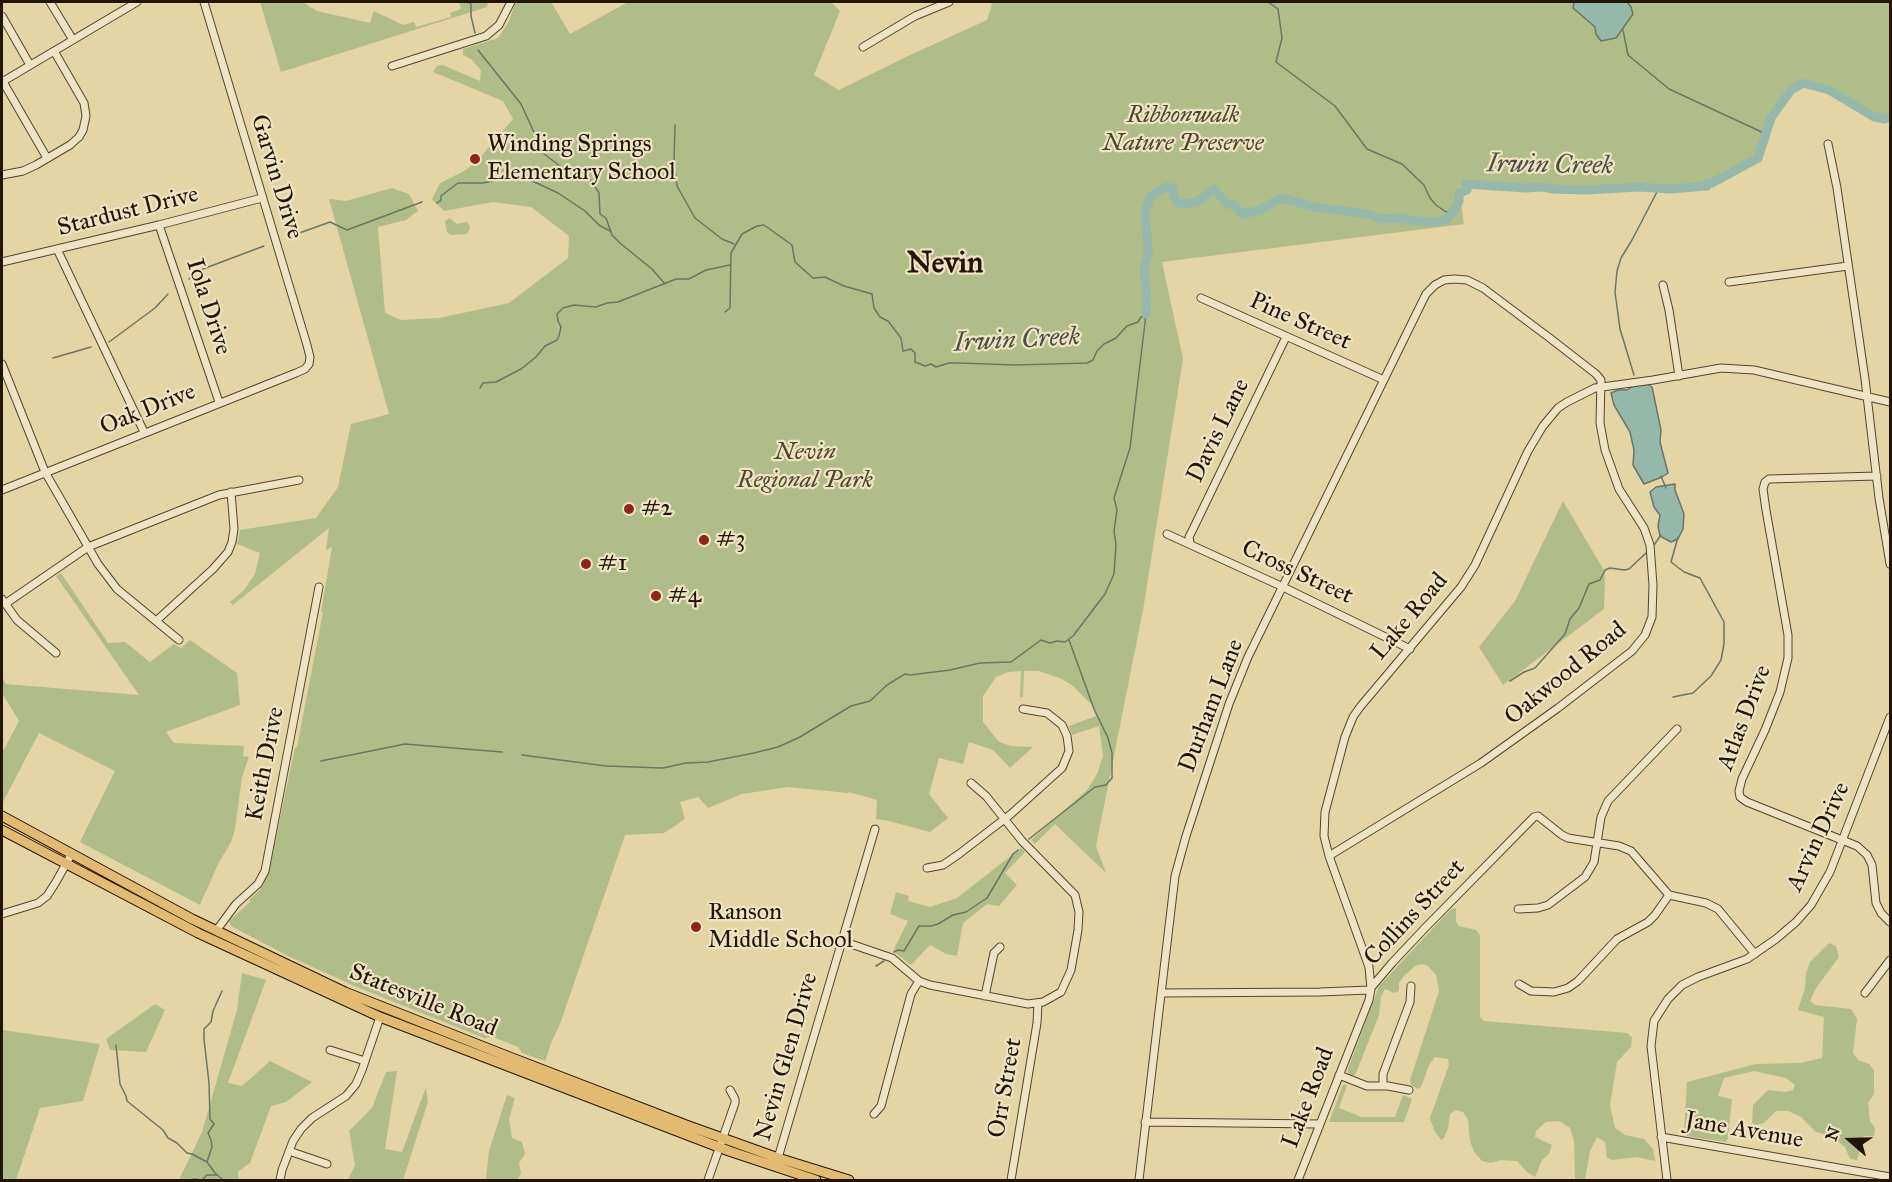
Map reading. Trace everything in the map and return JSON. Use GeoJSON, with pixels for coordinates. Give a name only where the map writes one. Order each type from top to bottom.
{"type":"FeatureCollection","features":[{"type":"Feature","properties":{"kind":"main road","name":"Statesville Road"},"geometry":{"type":"LineString","coordinates":[[2,816],[216,931],[390,1010],[722,1138],[849,1180]]}},
{"type":"Feature","properties":{"kind":"main road","name":"Statesville Road"},"geometry":{"type":"LineString","coordinates":[[2,830],[198,933],[380,1017],[718,1148],[816,1180]]}},
{"type":"Feature","properties":{"kind":"street"},"geometry":{"type":"LineString","coordinates":[[50,2],[73,40]]}},
{"type":"Feature","properties":{"kind":"street"},"geometry":{"type":"LineString","coordinates":[[47,158],[2,81],[137,2]]}},
{"type":"Feature","properties":{"kind":"street","name":"Garvin Drive"},"geometry":{"type":"LineString","coordinates":[[204,2],[307,345],[309,364]]}},
{"type":"Feature","properties":{"kind":"street"},"geometry":{"type":"LineString","coordinates":[[392,66],[486,36],[500,25],[511,2]]}},
{"type":"Feature","properties":{"kind":"street"},"geometry":{"type":"LineString","coordinates":[[863,47],[915,16],[949,2]]}},
{"type":"Feature","properties":{"kind":"street"},"geometry":{"type":"LineString","coordinates":[[2,16],[30,65]]}},
{"type":"Feature","properties":{"kind":"street"},"geometry":{"type":"LineString","coordinates":[[2,175],[28,169],[76,140],[83,130],[86,116],[82,98],[54,51]]}},
{"type":"Feature","properties":{"kind":"street"},"geometry":{"type":"LineString","coordinates":[[1828,144],[1838,189],[1890,564]]}},
{"type":"Feature","properties":{"kind":"street","name":"Stardust Drive"},"geometry":{"type":"LineString","coordinates":[[2,262],[262,198]]}},
{"type":"Feature","properties":{"kind":"street","name":"Iola Drive"},"geometry":{"type":"LineString","coordinates":[[159,225],[219,402]]}},
{"type":"Feature","properties":{"kind":"street"},"geometry":{"type":"LineString","coordinates":[[57,249],[144,432]]}},
{"type":"Feature","properties":{"kind":"street"},"geometry":{"type":"LineString","coordinates":[[1729,282],[1848,266]]}},
{"type":"Feature","properties":{"kind":"street","name":"Durham Lane"},"geometry":{"type":"LineString","coordinates":[[1139,1180],[1174,884],[1186,836],[1238,681],[1426,294],[1437,283],[1454,279],[1467,280],[1477,285],[1596,374],[1601,380],[1602,387]]}},
{"type":"Feature","properties":{"kind":"street"},"geometry":{"type":"LineString","coordinates":[[1663,285],[1679,376]]}},
{"type":"Feature","properties":{"kind":"street","name":"Pine Street"},"geometry":{"type":"LineString","coordinates":[[1201,298],[1384,380]]}},
{"type":"Feature","properties":{"kind":"street","name":"Davis Lane"},"geometry":{"type":"LineString","coordinates":[[1190,543],[1189,537],[1286,337]]}},
{"type":"Feature","properties":{"kind":"street"},"geometry":{"type":"LineString","coordinates":[[2,364],[45,472],[88,547],[117,589],[179,640]]}},
{"type":"Feature","properties":{"kind":"street","name":"Oak Drive"},"geometry":{"type":"LineString","coordinates":[[2,490],[296,373],[305,369],[309,364]]}},
{"type":"Feature","properties":{"kind":"street","name":"Lake Road"},"geometry":{"type":"LineString","coordinates":[[1298,1180],[1369,1000],[1371,988],[1369,967],[1324,836],[1323,819],[1350,725],[1360,707],[1454,597],[1469,575],[1528,451],[1543,426],[1558,408],[1590,390],[1712,369],[1744,369],[1890,402]]}},
{"type":"Feature","properties":{"kind":"street","name":"Oakwood Road"},"geometry":{"type":"LineString","coordinates":[[1329,856],[1502,750],[1618,663],[1645,635],[1652,611],[1651,549],[1646,532],[1619,489],[1605,450],[1600,423],[1602,387]]}},
{"type":"Feature","properties":{"kind":"street","name":"Atlas Drive"},"geometry":{"type":"LineString","coordinates":[[1877,476],[1769,479],[1764,484],[1766,510],[1787,625],[1788,658],[1780,692],[1738,791],[1747,802],[1857,846],[1870,861],[1876,903],[1881,913],[1890,922]]}},
{"type":"Feature","properties":{"kind":"street"},"geometry":{"type":"LineString","coordinates":[[56,653],[17,620],[3,601],[88,547],[219,495],[299,480]]}},
{"type":"Feature","properties":{"kind":"street"},"geometry":{"type":"LineString","coordinates":[[156,621],[213,570],[228,552],[234,529],[231,492]]}},
{"type":"Feature","properties":{"kind":"street","name":"Cross Street"},"geometry":{"type":"LineString","coordinates":[[1167,534],[1410,649]]}},
{"type":"Feature","properties":{"kind":"street","name":"Keith Drive"},"geometry":{"type":"LineString","coordinates":[[216,931],[236,904],[258,884],[265,871],[319,587]]}},
{"type":"Feature","properties":{"kind":"street"},"geometry":{"type":"LineString","coordinates":[[927,868],[950,861],[1004,819],[1062,768],[1069,751],[1065,730],[1057,719],[1047,712],[1023,709]]}},
{"type":"Feature","properties":{"kind":"street","name":"Arvin Drive"},"geometry":{"type":"LineString","coordinates":[[1667,1180],[1651,1046],[1651,1030],[1657,1014],[1682,985],[1698,977],[1736,965],[1755,954],[1796,922],[1811,905],[1826,881],[1890,717]]}},
{"type":"Feature","properties":{"kind":"street"},"geometry":{"type":"LineString","coordinates":[[1518,909],[1548,905],[1592,868],[1601,817],[1608,801],[1677,729]]}},
{"type":"Feature","properties":{"kind":"street"},"geometry":{"type":"LineString","coordinates":[[842,941],[892,958],[919,981],[930,985],[1028,1004],[1038,1003],[1061,992],[1071,970],[1078,930],[1078,905],[1075,895],[1022,841],[986,796],[971,783]]}},
{"type":"Feature","properties":{"kind":"street","name":"Collins Street"},"geometry":{"type":"LineString","coordinates":[[1161,993],[1365,991],[1371,988],[1392,963],[1534,817],[1538,816],[1562,835],[1576,840],[1598,843]]}},
{"type":"Feature","properties":{"kind":"street","name":"Nevin Glen Drive"},"geometry":{"type":"LineString","coordinates":[[778,1158],[875,829]]}},
{"type":"Feature","properties":{"kind":"street"},"geometry":{"type":"LineString","coordinates":[[1598,843],[1619,846],[1630,851],[1669,895],[1714,906],[1725,915],[1755,954]]}},
{"type":"Feature","properties":{"kind":"street"},"geometry":{"type":"LineString","coordinates":[[2,914],[26,908],[47,896],[72,854]]}},
{"type":"Feature","properties":{"kind":"street"},"geometry":{"type":"LineString","coordinates":[[1520,984],[1531,991],[1554,992],[1568,988],[1578,981],[1617,939],[1656,915],[1669,895]]}},
{"type":"Feature","properties":{"kind":"street"},"geometry":{"type":"LineString","coordinates":[[985,996],[994,953],[1000,946]]}},
{"type":"Feature","properties":{"kind":"street"},"geometry":{"type":"LineString","coordinates":[[1865,993],[1890,960]]}},
{"type":"Feature","properties":{"kind":"street"},"geometry":{"type":"LineString","coordinates":[[873,1114],[881,1106],[911,994],[919,981]]}},
{"type":"Feature","properties":{"kind":"street"},"geometry":{"type":"LineString","coordinates":[[1383,1086],[1383,1074],[1410,1002],[1411,986]]}},
{"type":"Feature","properties":{"kind":"street","name":"Orr Street"},"geometry":{"type":"LineString","coordinates":[[1011,1180],[1037,1023],[1038,1003]]}},
{"type":"Feature","properties":{"kind":"street"},"geometry":{"type":"LineString","coordinates":[[280,1180],[295,1137],[308,1121],[341,1100],[360,1075],[380,1017]]}},
{"type":"Feature","properties":{"kind":"street"},"geometry":{"type":"LineString","coordinates":[[330,1050],[365,1061]]}},
{"type":"Feature","properties":{"kind":"street"},"geometry":{"type":"LineString","coordinates":[[1339,1075],[1367,1086],[1409,1090]]}},
{"type":"Feature","properties":{"kind":"street"},"geometry":{"type":"LineString","coordinates":[[708,1180],[735,1103],[730,1090]]}},
{"type":"Feature","properties":{"kind":"street"},"geometry":{"type":"LineString","coordinates":[[1145,1122],[1320,1124]]}},
{"type":"Feature","properties":{"kind":"street","name":"Jane Avenue"},"geometry":{"type":"LineString","coordinates":[[1661,1137],[1890,1177]]}},
{"type":"Feature","properties":{"kind":"street"},"geometry":{"type":"LineString","coordinates":[[290,1151],[327,1164]]}},
{"type":"Feature","properties":{"kind":"green space"},"geometry":{"type":"Polygon","coordinates":[[[260,2],[302,2],[317,11],[370,23],[374,11],[403,25],[414,22],[416,27],[451,17],[450,13],[461,9],[459,2],[488,2],[487,7],[281,72],[260,2]]]}},
{"type":"Feature","properties":{"kind":"green space","name":"Nevin Regional Park"},"geometry":{"type":"Polygon","coordinates":[[[516,2],[551,2],[570,34],[628,2],[831,2],[840,11],[814,75],[839,90],[987,20],[991,2],[1890,2],[1890,116],[1885,119],[1874,117],[1829,90],[1803,83],[1791,90],[1771,118],[1758,158],[1708,183],[1707,186],[1586,190],[1466,184],[1459,188],[1464,224],[1162,262],[1183,359],[1143,610],[1096,846],[1106,873],[1055,824],[1035,844],[1031,840],[1087,790],[1097,774],[1103,756],[1099,726],[1072,735],[1069,726],[1096,716],[1092,705],[1073,686],[1062,679],[1039,671],[1024,671],[1023,697],[1020,697],[1021,671],[1009,672],[996,677],[983,696],[983,722],[999,742],[1011,746],[1033,747],[1010,768],[993,750],[969,742],[963,764],[939,758],[929,794],[948,818],[930,832],[876,819],[877,800],[849,792],[788,787],[742,794],[708,808],[698,797],[680,802],[685,819],[664,833],[625,835],[545,1061],[522,1053],[518,1047],[493,1037],[484,1038],[357,987],[290,957],[231,926],[229,921],[260,890],[269,872],[297,747],[323,612],[321,612],[332,547],[326,550],[329,528],[233,605],[230,602],[244,590],[255,574],[260,553],[237,544],[240,530],[316,518],[338,487],[351,424],[389,414],[329,199],[346,201],[392,188],[409,194],[418,211],[406,220],[378,227],[385,313],[401,320],[439,318],[509,303],[568,258],[569,236],[531,207],[493,202],[444,211],[432,199],[440,183],[464,171],[477,161],[513,119],[503,101],[433,72],[437,66],[443,65],[480,81],[481,70],[471,59],[463,55],[463,49],[498,38],[508,23],[516,2]]]}},
{"type":"Feature","properties":{"kind":"green space"},"geometry":{"type":"Polygon","coordinates":[[[449,218],[457,224],[467,222],[470,226],[469,231],[466,234],[451,235],[447,232],[445,222],[449,218]]]}},
{"type":"Feature","properties":{"kind":"green space"},"geometry":{"type":"Polygon","coordinates":[[[1563,501],[1605,572],[1604,609],[1503,685],[1479,647],[1515,601],[1563,501]]]}},
{"type":"Feature","properties":{"kind":"green space"},"geometry":{"type":"Polygon","coordinates":[[[61,573],[108,643],[125,642],[150,662],[174,644],[181,648],[190,640],[237,673],[240,705],[166,732],[174,743],[244,746],[243,756],[249,757],[242,777],[231,842],[218,864],[200,905],[80,842],[115,771],[39,733],[2,801],[2,753],[19,721],[2,693],[2,677],[6,684],[139,695],[56,576],[61,573]]]}},
{"type":"Feature","properties":{"kind":"green space"},"geometry":{"type":"Polygon","coordinates":[[[1021,848],[1025,852],[1005,873],[1017,885],[999,906],[987,904],[963,923],[957,956],[946,954],[930,945],[911,965],[893,951],[908,921],[890,914],[896,892],[909,896],[908,901],[930,907],[957,898],[1021,848]]]}},
{"type":"Feature","properties":{"kind":"green space"},"geometry":{"type":"Polygon","coordinates":[[[1456,908],[1456,922],[1459,926],[1476,930],[1480,935],[1480,1017],[1484,1021],[1627,1033],[1632,1037],[1631,1047],[1617,1062],[1610,1105],[1615,1128],[1625,1135],[1644,1139],[1653,1149],[1655,1161],[1636,1157],[1613,1160],[1607,1158],[1605,1142],[1597,1137],[1590,1151],[1585,1180],[1575,1180],[1574,1141],[1570,1128],[1559,1121],[1546,1122],[1536,1131],[1535,1137],[1552,1145],[1535,1177],[1517,1161],[1501,1160],[1490,1163],[1482,1161],[1474,1152],[1470,1141],[1468,1120],[1463,1112],[1456,1110],[1450,1114],[1448,1128],[1441,1140],[1430,1118],[1449,1065],[1448,1059],[1435,1057],[1418,1089],[1411,1085],[1410,1080],[1439,991],[1436,975],[1428,966],[1422,964],[1415,966],[1403,977],[1399,983],[1399,991],[1394,993],[1385,989],[1381,997],[1379,1015],[1356,1073],[1353,1076],[1348,1074],[1379,986],[1451,909],[1456,908]]]}},
{"type":"Feature","properties":{"kind":"green space"},"geometry":{"type":"Polygon","coordinates":[[[1829,943],[1836,946],[1839,957],[1816,988],[1810,1001],[1815,1005],[1851,1009],[1857,1019],[1853,1053],[1858,1060],[1869,1064],[1874,1070],[1874,1094],[1868,1103],[1870,1121],[1875,1128],[1874,1136],[1864,1136],[1857,1160],[1850,1159],[1845,1147],[1831,1136],[1816,1132],[1801,1117],[1788,1111],[1776,1111],[1764,1123],[1756,1125],[1752,1123],[1753,1105],[1768,1090],[1786,1092],[1793,1090],[1795,1085],[1786,1078],[1754,1071],[1724,1078],[1718,1096],[1732,1099],[1728,1139],[1725,1142],[1687,1136],[1684,1132],[1687,1082],[1756,1064],[1800,1063],[1822,1058],[1824,1017],[1798,1010],[1810,962],[1829,943]]]}},
{"type":"Feature","properties":{"kind":"green space"},"geometry":{"type":"Polygon","coordinates":[[[242,973],[266,980],[228,1083],[242,1086],[270,1061],[312,1082],[286,1102],[271,1106],[250,1163],[238,1172],[239,1180],[179,1180],[202,1132],[237,1010],[242,973]]]}},
{"type":"Feature","properties":{"kind":"green space"},"geometry":{"type":"Polygon","coordinates":[[[155,1004],[165,1010],[146,1052],[110,1050],[106,1039],[155,1004]]]}},
{"type":"Feature","properties":{"kind":"green space"},"geometry":{"type":"Polygon","coordinates":[[[2,1030],[100,1044],[83,1101],[40,1108],[16,1180],[2,1180],[2,1030]]]}},
{"type":"Feature","properties":{"kind":"green space"},"geometry":{"type":"Polygon","coordinates":[[[397,1071],[385,1149],[402,1152],[426,1087],[428,1102],[403,1180],[348,1180],[355,1165],[349,1131],[372,1108],[386,1072],[397,1071]]]}},
{"type":"Feature","properties":{"kind":"green space"},"geometry":{"type":"Polygon","coordinates":[[[1343,1085],[1347,1085],[1339,1108],[1361,1117],[1395,1117],[1403,1095],[1412,1099],[1404,1122],[1329,1122],[1343,1085]]]}},
{"type":"Feature","properties":{"kind":"green space"},"geometry":{"type":"Polygon","coordinates":[[[507,1095],[515,1098],[509,1119],[512,1138],[522,1142],[525,1154],[519,1163],[521,1174],[517,1180],[486,1180],[489,1151],[507,1095]]]}},
{"type":"Feature","properties":{"kind":"shaded area"},"geometry":{"type":"Polygon","coordinates":[[[1574,2],[1627,2],[1633,14],[1616,38],[1601,41],[1596,34],[1595,27],[1573,8],[1574,2]]]}},
{"type":"Feature","properties":{"kind":"shaded area"},"geometry":{"type":"Polygon","coordinates":[[[1646,383],[1652,387],[1661,430],[1660,442],[1668,473],[1644,484],[1633,465],[1634,450],[1630,432],[1614,405],[1611,393],[1646,383]]]}},
{"type":"Feature","properties":{"kind":"shaded area"},"geometry":{"type":"Polygon","coordinates":[[[1675,484],[1684,514],[1683,529],[1678,539],[1671,542],[1660,536],[1658,526],[1660,515],[1654,507],[1650,492],[1656,487],[1675,484]]]}},
{"type":"Feature","properties":{"kind":"waterway"},"geometry":{"type":"LineString","coordinates":[[468,2],[471,4],[475,33]]}},
{"type":"Feature","properties":{"kind":"waterway"},"geometry":{"type":"LineString","coordinates":[[1268,2],[1278,9],[1282,38],[1276,62],[1335,106],[1367,149],[1402,164],[1424,185],[1436,205],[1446,212],[1454,211]]}},
{"type":"Feature","properties":{"kind":"waterway"},"geometry":{"type":"LineString","coordinates":[[1623,30],[1628,55],[1669,89],[1766,134]]}},
{"type":"Feature","properties":{"kind":"waterway"},"geometry":{"type":"LineString","coordinates":[[478,50],[521,104],[544,154],[564,169],[582,173],[590,179],[599,193],[600,214],[606,218],[612,235],[652,269],[665,284]]}},
{"type":"Feature","properties":{"kind":"waterway","name":"Irwin Creek"},"geometry":{"type":"LineString","coordinates":[[1146,314],[1144,268],[1148,247],[1145,213],[1150,197],[1166,187],[1173,188],[1177,202],[1187,204],[1199,201],[1214,189],[1227,204],[1234,205],[1242,214],[1261,210],[1278,199],[1287,199],[1314,207],[1368,214],[1381,219],[1401,218],[1438,222],[1447,219],[1454,211],[1459,201],[1459,193],[1467,190],[1466,184],[1586,190],[1707,186],[1708,183],[1758,158],[1771,118],[1791,90],[1803,83],[1829,90],[1874,117],[1885,119],[1890,116]]}},
{"type":"Feature","properties":{"kind":"waterway"},"geometry":{"type":"LineString","coordinates":[[675,125],[674,161],[677,186],[695,218],[722,239],[734,244]]}},
{"type":"Feature","properties":{"kind":"waterway"},"geometry":{"type":"LineString","coordinates":[[437,203],[441,200],[441,196],[458,183],[483,183],[514,176],[528,179],[558,193],[610,231]]}},
{"type":"Feature","properties":{"kind":"waterway"},"geometry":{"type":"LineString","coordinates":[[1634,375],[1620,329],[1615,292],[1617,271],[1621,258],[1659,188]]}},
{"type":"Feature","properties":{"kind":"waterway"},"geometry":{"type":"LineString","coordinates":[[291,236],[330,222],[347,230],[422,202]]}},
{"type":"Feature","properties":{"kind":"waterway","name":"Irwin Creek"},"geometry":{"type":"LineString","coordinates":[[725,312],[730,308],[731,253],[742,234],[764,225],[792,245],[795,262],[813,278],[825,277],[844,286],[872,294],[874,308],[901,338],[903,351],[911,349],[915,353],[915,362],[925,366],[931,364],[936,367],[949,363],[1015,365],[1087,363],[1093,360],[1097,351],[1104,344],[1116,338],[1127,326],[1138,322],[1145,315]]}},
{"type":"Feature","properties":{"kind":"waterway"},"geometry":{"type":"LineString","coordinates":[[189,279],[195,272],[264,246]]}},
{"type":"Feature","properties":{"kind":"waterway","name":"Irwin Creek"},"geometry":{"type":"LineString","coordinates":[[480,388],[483,383],[496,382],[521,369],[545,346],[557,340],[561,327],[557,314],[563,308],[574,305],[596,307],[618,302],[676,279],[689,279],[706,270],[730,265]]}},
{"type":"Feature","properties":{"kind":"waterway"},"geometry":{"type":"LineString","coordinates":[[109,342],[155,308],[168,294]]}},
{"type":"Feature","properties":{"kind":"waterway"},"geometry":{"type":"LineString","coordinates":[[522,755],[606,766],[663,768],[754,753],[778,747],[800,737],[851,706],[870,701],[887,685],[905,674],[950,670],[980,663],[1011,662],[1041,640],[1050,643],[1065,642],[1073,636],[1105,594],[1114,574],[1116,545],[1114,531],[1117,510],[1114,498],[1130,448],[1146,314]]}},
{"type":"Feature","properties":{"kind":"waterway"},"geometry":{"type":"LineString","coordinates":[[53,358],[91,347]]}},
{"type":"Feature","properties":{"kind":"waterway"},"geometry":{"type":"LineString","coordinates":[[1661,476],[1666,488]]}},
{"type":"Feature","properties":{"kind":"waterway"},"geometry":{"type":"LineString","coordinates":[[1654,545],[1661,535]]}},
{"type":"Feature","properties":{"kind":"waterway"},"geometry":{"type":"LineString","coordinates":[[1673,697],[1693,693],[1711,676],[1721,660],[1724,644],[1724,622],[1700,578],[1684,572],[1671,562],[1678,537]]}},
{"type":"Feature","properties":{"kind":"waterway"},"geometry":{"type":"LineString","coordinates":[[1510,681],[1535,668],[1565,634],[1570,619],[1579,608],[1589,584],[1600,580],[1605,570],[1610,568],[1629,569],[1646,553]]}},
{"type":"Feature","properties":{"kind":"waterway"},"geometry":{"type":"LineString","coordinates":[[1029,839],[1095,787],[1106,785],[1112,778],[1112,753],[1108,738],[1094,709],[1069,640]]}},
{"type":"Feature","properties":{"kind":"waterway"},"geometry":{"type":"LineString","coordinates":[[321,761],[405,744],[502,752]]}},
{"type":"Feature","properties":{"kind":"waterway"},"geometry":{"type":"LineString","coordinates":[[894,952],[904,951],[919,926],[938,924],[953,915],[966,912],[987,898],[1013,854],[1018,850]]}},
{"type":"Feature","properties":{"kind":"waterway"},"geometry":{"type":"LineString","coordinates":[[876,966],[884,961]]}},
{"type":"Feature","properties":{"kind":"waterway"},"geometry":{"type":"LineString","coordinates":[[207,1162],[212,1147],[208,1133],[214,1124],[210,1119],[204,1029],[211,1022],[222,991]]}},
{"type":"Feature","properties":{"kind":"waterway"},"geometry":{"type":"LineString","coordinates":[[116,1045],[120,1084],[127,1101],[187,1153],[207,1162],[223,1180]]}},
{"type":"Feature","properties":{"kind":"waterway"},"geometry":{"type":"LineString","coordinates":[[202,1180],[207,1175],[216,1175]]}},
{"type":"Feature","properties":{"kind":"waterway"},"geometry":{"type":"LineString","coordinates":[[191,1180],[201,1180]]}},
{"type":"Feature","properties":{"kind":"place","name":"Winding Springs Elementary School"},"geometry":{"type":"Point","coordinates":[475,159]}},
{"type":"Feature","properties":{"kind":"place","name":"#2"},"geometry":{"type":"Point","coordinates":[629,509]}},
{"type":"Feature","properties":{"kind":"place","name":"#3"},"geometry":{"type":"Point","coordinates":[704,540]}},
{"type":"Feature","properties":{"kind":"place","name":"#1"},"geometry":{"type":"Point","coordinates":[586,564]}},
{"type":"Feature","properties":{"kind":"place","name":"#4"},"geometry":{"type":"Point","coordinates":[656,596]}},
{"type":"Feature","properties":{"kind":"place","name":"Ranson Middle School"},"geometry":{"type":"Point","coordinates":[696,927]}},
{"type":"Feature","properties":{"kind":"district","name":"Nevin"},"geometry":{"type":"Point","coordinates":[945,265]}},
{"type":"Feature","properties":{"kind":"park label","name":"Ribbonwalk Nature Preserve"},"geometry":{"type":"Point","coordinates":[1183,130]}}]}
